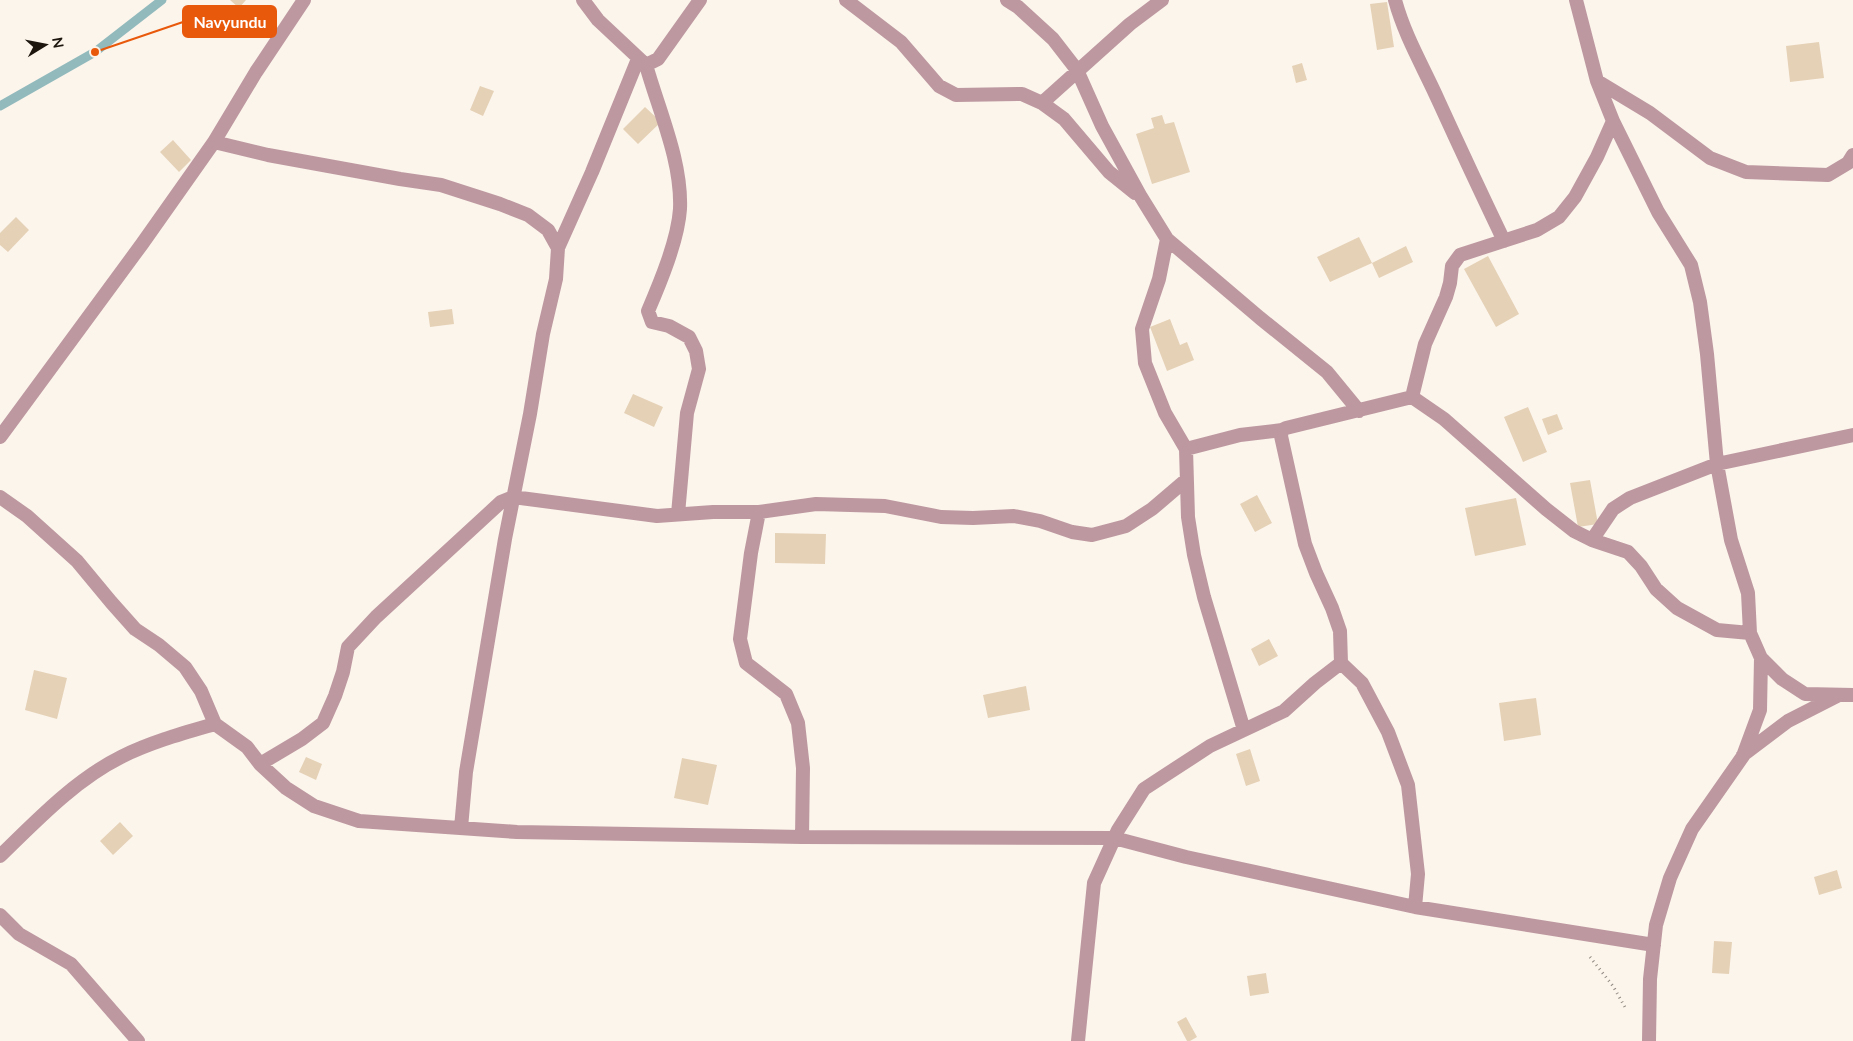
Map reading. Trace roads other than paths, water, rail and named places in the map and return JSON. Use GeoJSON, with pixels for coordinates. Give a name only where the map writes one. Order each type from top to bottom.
{"type":"FeatureCollection","features":[{"type":"Feature","properties":{"kind":"street"},"geometry":{"type":"LineString","coordinates":[[0,437],[142,244],[214,142],[256,72],[304,0]]}},
{"type":"Feature","properties":{"kind":"street"},"geometry":{"type":"LineString","coordinates":[[583,0],[598,20],[642,62],[668,133],[678,184],[680,210],[676,234],[648,311],[652,322],[669,326],[690,337],[696,351],[698,369],[687,413],[678,514]]}},
{"type":"Feature","properties":{"kind":"street"},"geometry":{"type":"LineString","coordinates":[[642,62],[658,59],[700,0]]}},
{"type":"Feature","properties":{"kind":"street"},"geometry":{"type":"LineString","coordinates":[[846,0],[902,42],[939,86],[956,95],[1022,94],[1042,103],[1064,119],[1109,172],[1141,197]]}},
{"type":"Feature","properties":{"kind":"street"},"geometry":{"type":"LineString","coordinates":[[1007,0],[1018,7],[1053,39],[1077,70],[1102,126],[1141,197],[1167,239],[1326,372],[1359,411]]}},
{"type":"Feature","properties":{"kind":"street"},"geometry":{"type":"LineString","coordinates":[[1042,103],[1130,24],[1162,0]]}},
{"type":"Feature","properties":{"kind":"street"},"geometry":{"type":"LineString","coordinates":[[1395,0],[1410,45],[1504,241]]}},
{"type":"Feature","properties":{"kind":"street"},"geometry":{"type":"LineString","coordinates":[[1576,0],[1597,81],[1612,121],[1658,212],[1691,265],[1700,302],[1707,354],[1717,464],[1731,540],[1748,593],[1750,633],[1761,658],[1782,679],[1805,694],[1853,695]]}},
{"type":"Feature","properties":{"kind":"street"},"geometry":{"type":"LineString","coordinates":[[461,828],[466,772],[513,497],[543,334],[556,279],[558,248],[642,62]]}},
{"type":"Feature","properties":{"kind":"street"},"geometry":{"type":"LineString","coordinates":[[1597,81],[1650,113],[1710,158],[1746,172],[1828,175],[1848,163],[1853,155]]}},
{"type":"Feature","properties":{"kind":"street"},"geometry":{"type":"LineString","coordinates":[[1412,397],[1425,344],[1446,297],[1452,266],[1460,255],[1537,230],[1559,216],[1579,190],[1597,157],[1612,121]]}},
{"type":"Feature","properties":{"kind":"street"},"geometry":{"type":"LineString","coordinates":[[214,142],[268,154],[441,185],[528,215],[548,230],[558,248]]}},
{"type":"Feature","properties":{"kind":"street"},"geometry":{"type":"LineString","coordinates":[[1167,239],[1159,279],[1142,329],[1145,363],[1165,413],[1186,449],[1188,517],[1194,555],[1204,597],[1244,730]]}},
{"type":"Feature","properties":{"kind":"street"},"geometry":{"type":"LineString","coordinates":[[1186,449],[1240,436],[1282,430],[1412,397],[1444,419],[1567,526],[1592,540],[1628,552],[1641,566],[1656,589],[1677,608],[1717,630],[1750,633]]}},
{"type":"Feature","properties":{"kind":"street"},"geometry":{"type":"LineString","coordinates":[[1282,430],[1281,436],[1305,544],[1340,631],[1341,663],[1362,683],[1388,732],[1408,785],[1418,874],[1415,907]]}},
{"type":"Feature","properties":{"kind":"street"},"geometry":{"type":"LineString","coordinates":[[1592,540],[1613,510],[1630,498],[1717,464],[1853,435]]}},
{"type":"Feature","properties":{"kind":"street"},"geometry":{"type":"LineString","coordinates":[[260,764],[302,739],[323,723],[340,680],[348,647],[383,611],[501,502],[513,497],[657,516],[713,512],[759,512],[816,504],[885,506],[941,517],[1014,516],[1040,521],[1072,532],[1092,535],[1126,526],[1152,509],[1186,480]]}},
{"type":"Feature","properties":{"kind":"street"},"geometry":{"type":"LineString","coordinates":[[0,497],[27,516],[77,561],[135,629],[159,645],[185,667],[201,691],[215,724],[247,747],[260,764],[286,788],[314,806],[359,821],[517,832],[802,837],[1114,838],[1186,857],[1415,907],[1654,945]]}},
{"type":"Feature","properties":{"kind":"street"},"geometry":{"type":"LineString","coordinates":[[759,512],[751,553],[740,639],[746,663],[786,694],[798,723],[803,768],[802,837]]}},
{"type":"Feature","properties":{"kind":"street"},"geometry":{"type":"LineString","coordinates":[[1649,1041],[1650,979],[1656,925],[1670,878],[1692,829],[1742,756],[1760,710],[1761,658]]}},
{"type":"Feature","properties":{"kind":"street"},"geometry":{"type":"LineString","coordinates":[[1078,1041],[1094,883],[1114,838],[1144,789],[1210,746],[1284,711],[1315,682],[1341,663]]}},
{"type":"Feature","properties":{"kind":"street"},"geometry":{"type":"LineString","coordinates":[[1742,756],[1788,721],[1837,696]]}},
{"type":"Feature","properties":{"kind":"street"},"geometry":{"type":"LineString","coordinates":[[0,856],[78,784],[121,757],[174,736],[215,724]]}},
{"type":"Feature","properties":{"kind":"street"},"geometry":{"type":"LineString","coordinates":[[0,915],[19,934],[71,964],[138,1041]]}},
{"type":"Feature","properties":{"kind":"waterway"},"geometry":{"type":"LineString","coordinates":[[0,106],[95,52],[162,0]]}},
{"type":"Feature","properties":{"kind":"place","name":"Navyundu"},"geometry":{"type":"Point","coordinates":[95,52]}}]}
